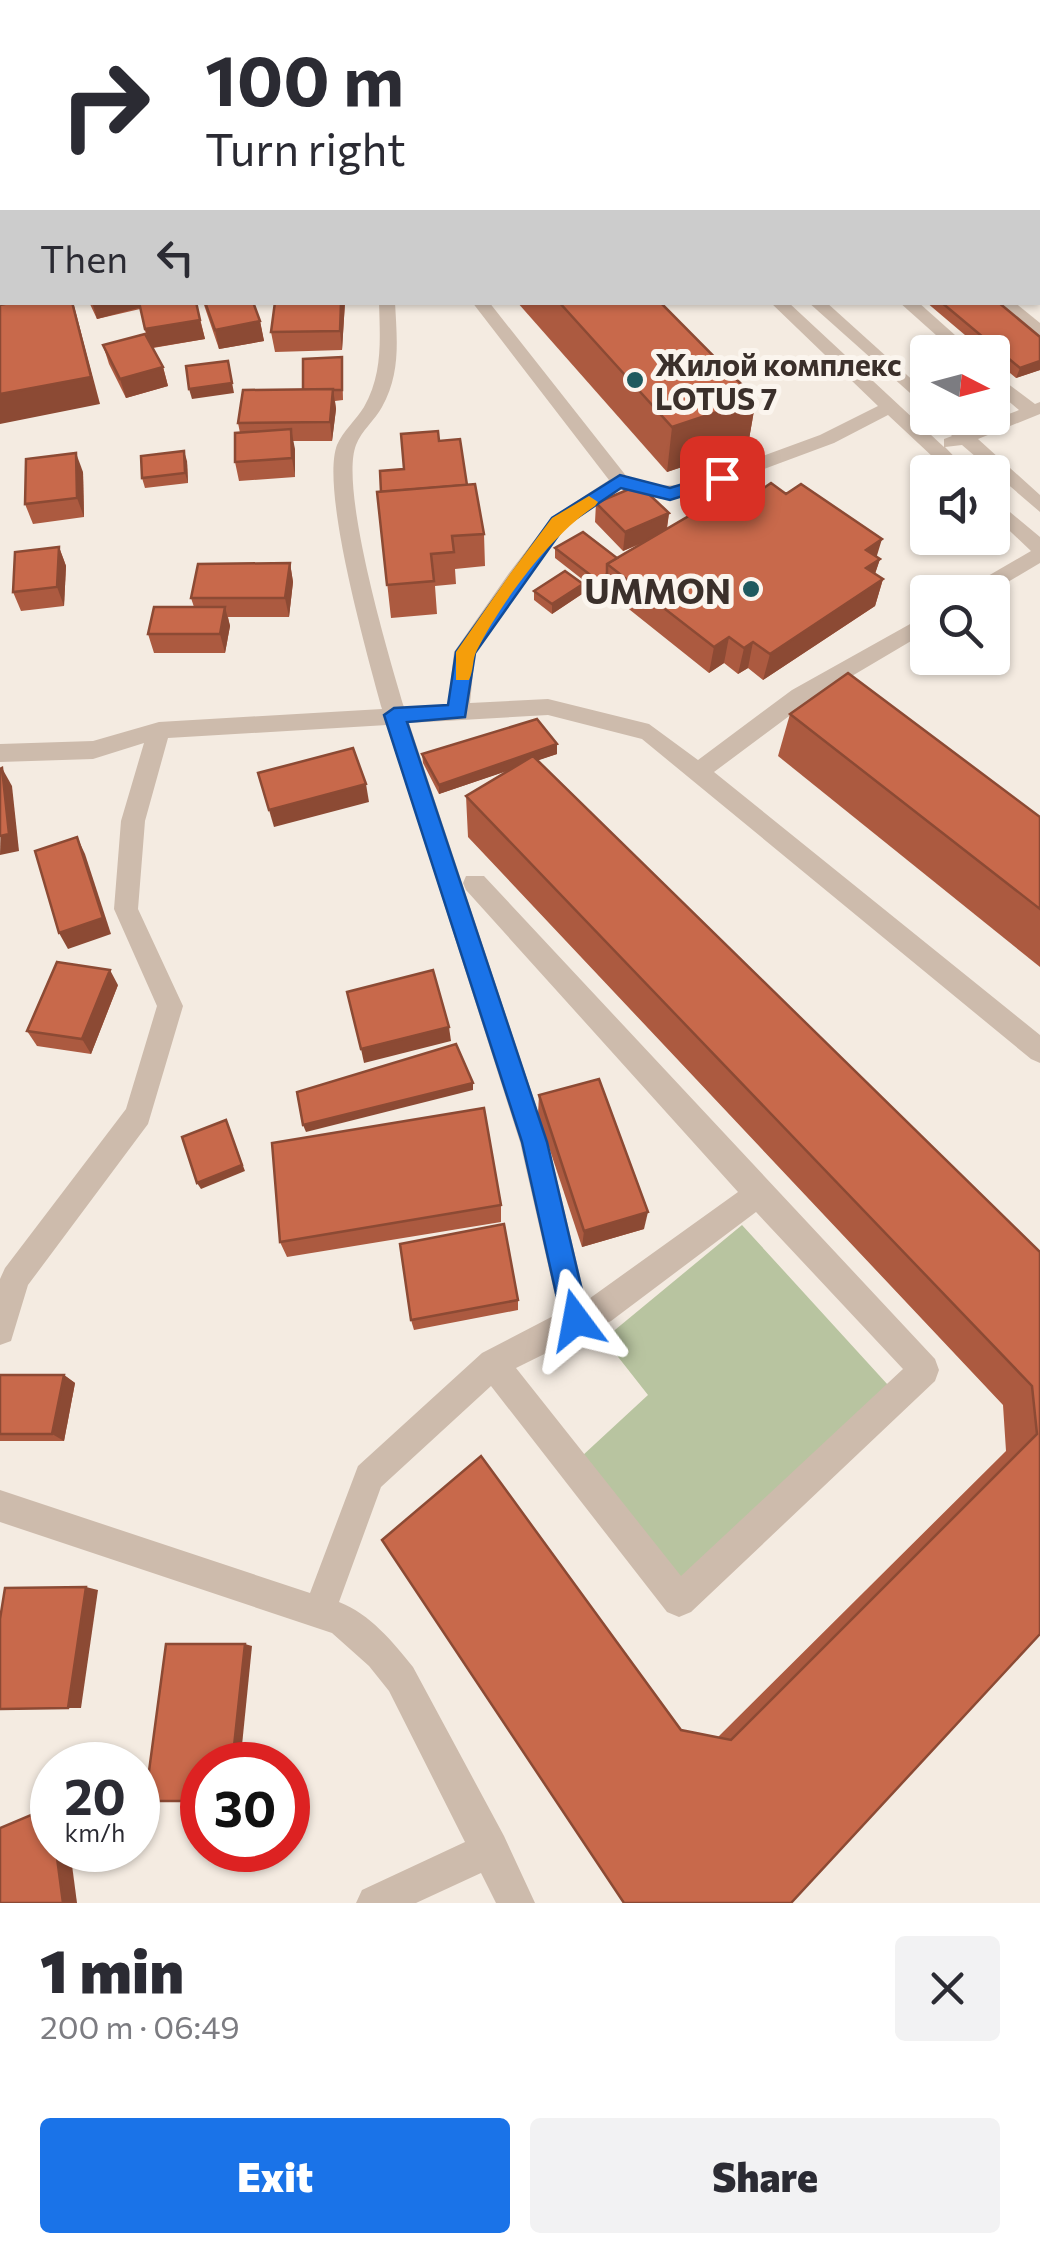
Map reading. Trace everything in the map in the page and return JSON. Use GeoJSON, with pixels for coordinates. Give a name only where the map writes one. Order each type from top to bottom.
{"type":"FeatureCollection","features":[{"type":"Feature","properties":{"kind":"street"},"geometry":{"type":"LineString","coordinates":[[386,305],[390,366],[374,405],[346,446],[344,489],[365,608],[394,715],[534,1142],[576,1320]]}},
{"type":"Feature","properties":{"kind":"street"},"geometry":{"type":"LineString","coordinates":[[482,305],[620,481],[654,493],[687,491],[827,438],[890,408]]}},
{"type":"Feature","properties":{"kind":"street"},"geometry":{"type":"LineString","coordinates":[[781,305],[942,455]]}},
{"type":"Feature","properties":{"kind":"street"},"geometry":{"type":"LineString","coordinates":[[819,305],[910,388]]}},
{"type":"Feature","properties":{"kind":"street"},"geometry":{"type":"LineString","coordinates":[[910,305],[945,335]]}},
{"type":"Feature","properties":{"kind":"street"},"geometry":{"type":"LineString","coordinates":[[1008,305],[1035,323]]}},
{"type":"Feature","properties":{"kind":"street"},"geometry":{"type":"LineString","coordinates":[[1010,390],[1036,410]]}},
{"type":"Feature","properties":{"kind":"street"},"geometry":{"type":"LineString","coordinates":[[935,449],[1036,410]]}},
{"type":"Feature","properties":{"kind":"street"},"geometry":{"type":"LineString","coordinates":[[962,435],[1040,506]]}},
{"type":"Feature","properties":{"kind":"street"},"geometry":{"type":"LineString","coordinates":[[458,712],[466,652],[516,578],[558,522],[620,481]]}},
{"type":"Feature","properties":{"kind":"street"},"geometry":{"type":"LineString","coordinates":[[1003,575],[1040,551],[1010,521]]}},
{"type":"Feature","properties":{"kind":"street"},"geometry":{"type":"LineString","coordinates":[[698,772],[800,696],[910,632]]}},
{"type":"Feature","properties":{"kind":"street"},"geometry":{"type":"LineString","coordinates":[[0,753],[93,750],[160,730],[548,707],[649,732],[1040,1052]]}},
{"type":"Feature","properties":{"kind":"street"},"geometry":{"type":"LineString","coordinates":[[0,1330],[15,1278],[138,1114],[170,1006],[126,908],[133,821],[160,730]]}},
{"type":"Feature","properties":{"kind":"street"},"geometry":{"type":"LineString","coordinates":[[475,883],[924,1370],[679,1600],[493,1364]]}},
{"type":"Feature","properties":{"kind":"street"},"geometry":{"type":"LineString","coordinates":[[320,1610],[368,1477],[493,1364],[601,1311],[758,1194]]}},
{"type":"Feature","properties":{"kind":"street"},"geometry":{"type":"LineString","coordinates":[[0,1506],[320,1610],[361,1635],[401,1679],[516,1903]]}},
{"type":"Feature","properties":{"kind":"street"},"geometry":{"type":"LineString","coordinates":[[375,1903],[492,1850]]}},
{"type":"Feature","properties":{"kind":"green space"},"geometry":{"type":"Polygon","coordinates":[[[742,1225],[888,1385],[682,1581],[582,1456],[648,1395],[604,1339],[742,1225]]]}},
{"type":"Feature","properties":{"kind":"building"},"geometry":{"type":"Polygon","coordinates":[[[0,305],[73,305],[91,377],[0,394],[0,305]]]}},
{"type":"Feature","properties":{"kind":"building"},"geometry":{"type":"Polygon","coordinates":[[[140,305],[197,305],[200,320],[145,329],[140,305]]]}},
{"type":"Feature","properties":{"kind":"building"},"geometry":{"type":"Polygon","coordinates":[[[206,305],[254,305],[260,321],[215,330],[206,305]]]}},
{"type":"Feature","properties":{"kind":"building"},"geometry":{"type":"Polygon","coordinates":[[[275,305],[341,305],[340,331],[271,332],[275,305]]]}},
{"type":"Feature","properties":{"kind":"building"},"geometry":{"type":"Polygon","coordinates":[[[562,305],[663,305],[756,399],[672,427],[562,305]]]}},
{"type":"Feature","properties":{"kind":"building"},"geometry":{"type":"Polygon","coordinates":[[[945,305],[1002,305],[1040,337],[1040,361],[1020,368],[1010,360],[1010,335],[980,335],[945,305]]]}},
{"type":"Feature","properties":{"kind":"building"},"geometry":{"type":"Polygon","coordinates":[[[145,334],[163,367],[120,379],[103,345],[145,334]]]}},
{"type":"Feature","properties":{"kind":"building"},"geometry":{"type":"Polygon","coordinates":[[[342,357],[342,390],[303,390],[303,359],[342,357]]]}},
{"type":"Feature","properties":{"kind":"building"},"geometry":{"type":"Polygon","coordinates":[[[228,361],[232,383],[189,389],[186,366],[228,361]]]}},
{"type":"Feature","properties":{"kind":"building"},"geometry":{"type":"Polygon","coordinates":[[[333,389],[330,422],[238,423],[243,390],[333,389]]]}},
{"type":"Feature","properties":{"kind":"building"},"geometry":{"type":"Polygon","coordinates":[[[291,429],[292,458],[235,462],[235,433],[291,429]]]}},
{"type":"Feature","properties":{"kind":"building"},"geometry":{"type":"Polygon","coordinates":[[[438,431],[439,441],[460,439],[467,485],[381,492],[380,471],[404,469],[401,434],[438,431]]]}},
{"type":"Feature","properties":{"kind":"building"},"geometry":{"type":"Polygon","coordinates":[[[184,451],[185,473],[142,478],[141,456],[184,451]]]}},
{"type":"Feature","properties":{"kind":"building"},"geometry":{"type":"Polygon","coordinates":[[[76,453],[77,498],[25,504],[26,459],[76,453]]]}},
{"type":"Feature","properties":{"kind":"building"},"geometry":{"type":"Polygon","coordinates":[[[745,483],[758,492],[771,483],[786,494],[801,484],[882,539],[866,550],[880,559],[866,568],[883,579],[770,654],[753,642],[744,648],[729,637],[714,647],[607,564],[745,483]]]}},
{"type":"Feature","properties":{"kind":"building"},"geometry":{"type":"Polygon","coordinates":[[[475,484],[484,534],[452,536],[454,552],[431,554],[434,581],[387,585],[377,492],[475,484]]]}},
{"type":"Feature","properties":{"kind":"building"},"geometry":{"type":"Polygon","coordinates":[[[639,485],[669,513],[625,532],[596,503],[639,485]]]}},
{"type":"Feature","properties":{"kind":"building"},"geometry":{"type":"Polygon","coordinates":[[[583,532],[617,558],[607,564],[607,574],[597,580],[555,548],[583,532]]]}},
{"type":"Feature","properties":{"kind":"building"},"geometry":{"type":"Polygon","coordinates":[[[59,547],[57,587],[13,592],[15,552],[59,547]]]}},
{"type":"Feature","properties":{"kind":"building"},"geometry":{"type":"Polygon","coordinates":[[[290,563],[285,598],[191,598],[198,564],[290,563]]]}},
{"type":"Feature","properties":{"kind":"building"},"geometry":{"type":"Polygon","coordinates":[[[565,571],[583,584],[552,604],[534,591],[565,571]]]}},
{"type":"Feature","properties":{"kind":"building"},"geometry":{"type":"Polygon","coordinates":[[[154,607],[225,607],[220,634],[148,634],[154,607]]]}},
{"type":"Feature","properties":{"kind":"building"},"geometry":{"type":"Polygon","coordinates":[[[848,673],[1040,817],[1040,909],[790,714],[848,673]]]}},
{"type":"Feature","properties":{"kind":"building"},"geometry":{"type":"Polygon","coordinates":[[[537,719],[557,744],[439,785],[422,754],[537,719]]]}},
{"type":"Feature","properties":{"kind":"building"},"geometry":{"type":"Polygon","coordinates":[[[353,748],[366,784],[269,810],[258,773],[353,748]]]}},
{"type":"Feature","properties":{"kind":"building"},"geometry":{"type":"Polygon","coordinates":[[[533,756],[1040,1252],[1040,1634],[791,1903],[624,1903],[382,1540],[481,1456],[681,1730],[731,1740],[1037,1434],[1032,1386],[466,796],[533,756]]]}},
{"type":"Feature","properties":{"kind":"building"},"geometry":{"type":"Polygon","coordinates":[[[0,769],[9,834],[0,836],[0,769]]]}},
{"type":"Feature","properties":{"kind":"building"},"geometry":{"type":"Polygon","coordinates":[[[77,837],[103,918],[59,933],[35,851],[77,837]]]}},
{"type":"Feature","properties":{"kind":"building"},"geometry":{"type":"Polygon","coordinates":[[[57,962],[110,970],[82,1039],[27,1031],[57,962]]]}},
{"type":"Feature","properties":{"kind":"building"},"geometry":{"type":"Polygon","coordinates":[[[433,970],[449,1027],[361,1049],[347,992],[433,970]]]}},
{"type":"Feature","properties":{"kind":"building"},"geometry":{"type":"Polygon","coordinates":[[[456,1044],[473,1083],[303,1125],[297,1092],[456,1044]]]}},
{"type":"Feature","properties":{"kind":"building"},"geometry":{"type":"Polygon","coordinates":[[[599,1079],[648,1212],[584,1231],[539,1095],[599,1079]]]}},
{"type":"Feature","properties":{"kind":"building"},"geometry":{"type":"Polygon","coordinates":[[[484,1108],[501,1205],[280,1242],[272,1143],[484,1108]]]}},
{"type":"Feature","properties":{"kind":"building"},"geometry":{"type":"Polygon","coordinates":[[[226,1120],[242,1165],[197,1183],[182,1137],[226,1120]]]}},
{"type":"Feature","properties":{"kind":"building"},"geometry":{"type":"Polygon","coordinates":[[[504,1224],[518,1300],[411,1320],[400,1244],[504,1224]]]}},
{"type":"Feature","properties":{"kind":"building"},"geometry":{"type":"Polygon","coordinates":[[[0,1375],[64,1375],[52,1434],[0,1434],[0,1375]]]}},
{"type":"Feature","properties":{"kind":"building"},"geometry":{"type":"Polygon","coordinates":[[[86,1587],[68,1708],[0,1709],[0,1619],[5,1588],[86,1587]]]}},
{"type":"Feature","properties":{"kind":"building"},"geometry":{"type":"Polygon","coordinates":[[[166,1644],[245,1644],[234,1742],[180,1742],[180,1801],[160,1801],[160,1742],[153,1742],[166,1644]]]}},
{"type":"Feature","properties":{"kind":"building"},"geometry":{"type":"Polygon","coordinates":[[[30,1815],[30,1872],[59,1872],[63,1903],[0,1903],[0,1828],[30,1815]]]}},
{"type":"Feature","properties":{"kind":"slow traffic"},"geometry":{"type":"LineString","coordinates":[[462,675],[466,652],[516,578],[558,522],[589,502]]}},
{"type":"Feature","properties":{"kind":"place","name":"Жилой комплекс LOTUS 7"},"geometry":{"type":"Point","coordinates":[635,380]}},
{"type":"Feature","properties":{"kind":"place","name":"UMMON"},"geometry":{"type":"Point","coordinates":[751,589]}},
{"type":"Feature","properties":{"kind":"route"},"geometry":{"type":"LineString","coordinates":[[576,1320],[534,1142],[394,715],[458,712],[466,652],[558,522],[620,481],[637,489],[670,494],[722,478]]}}]}
